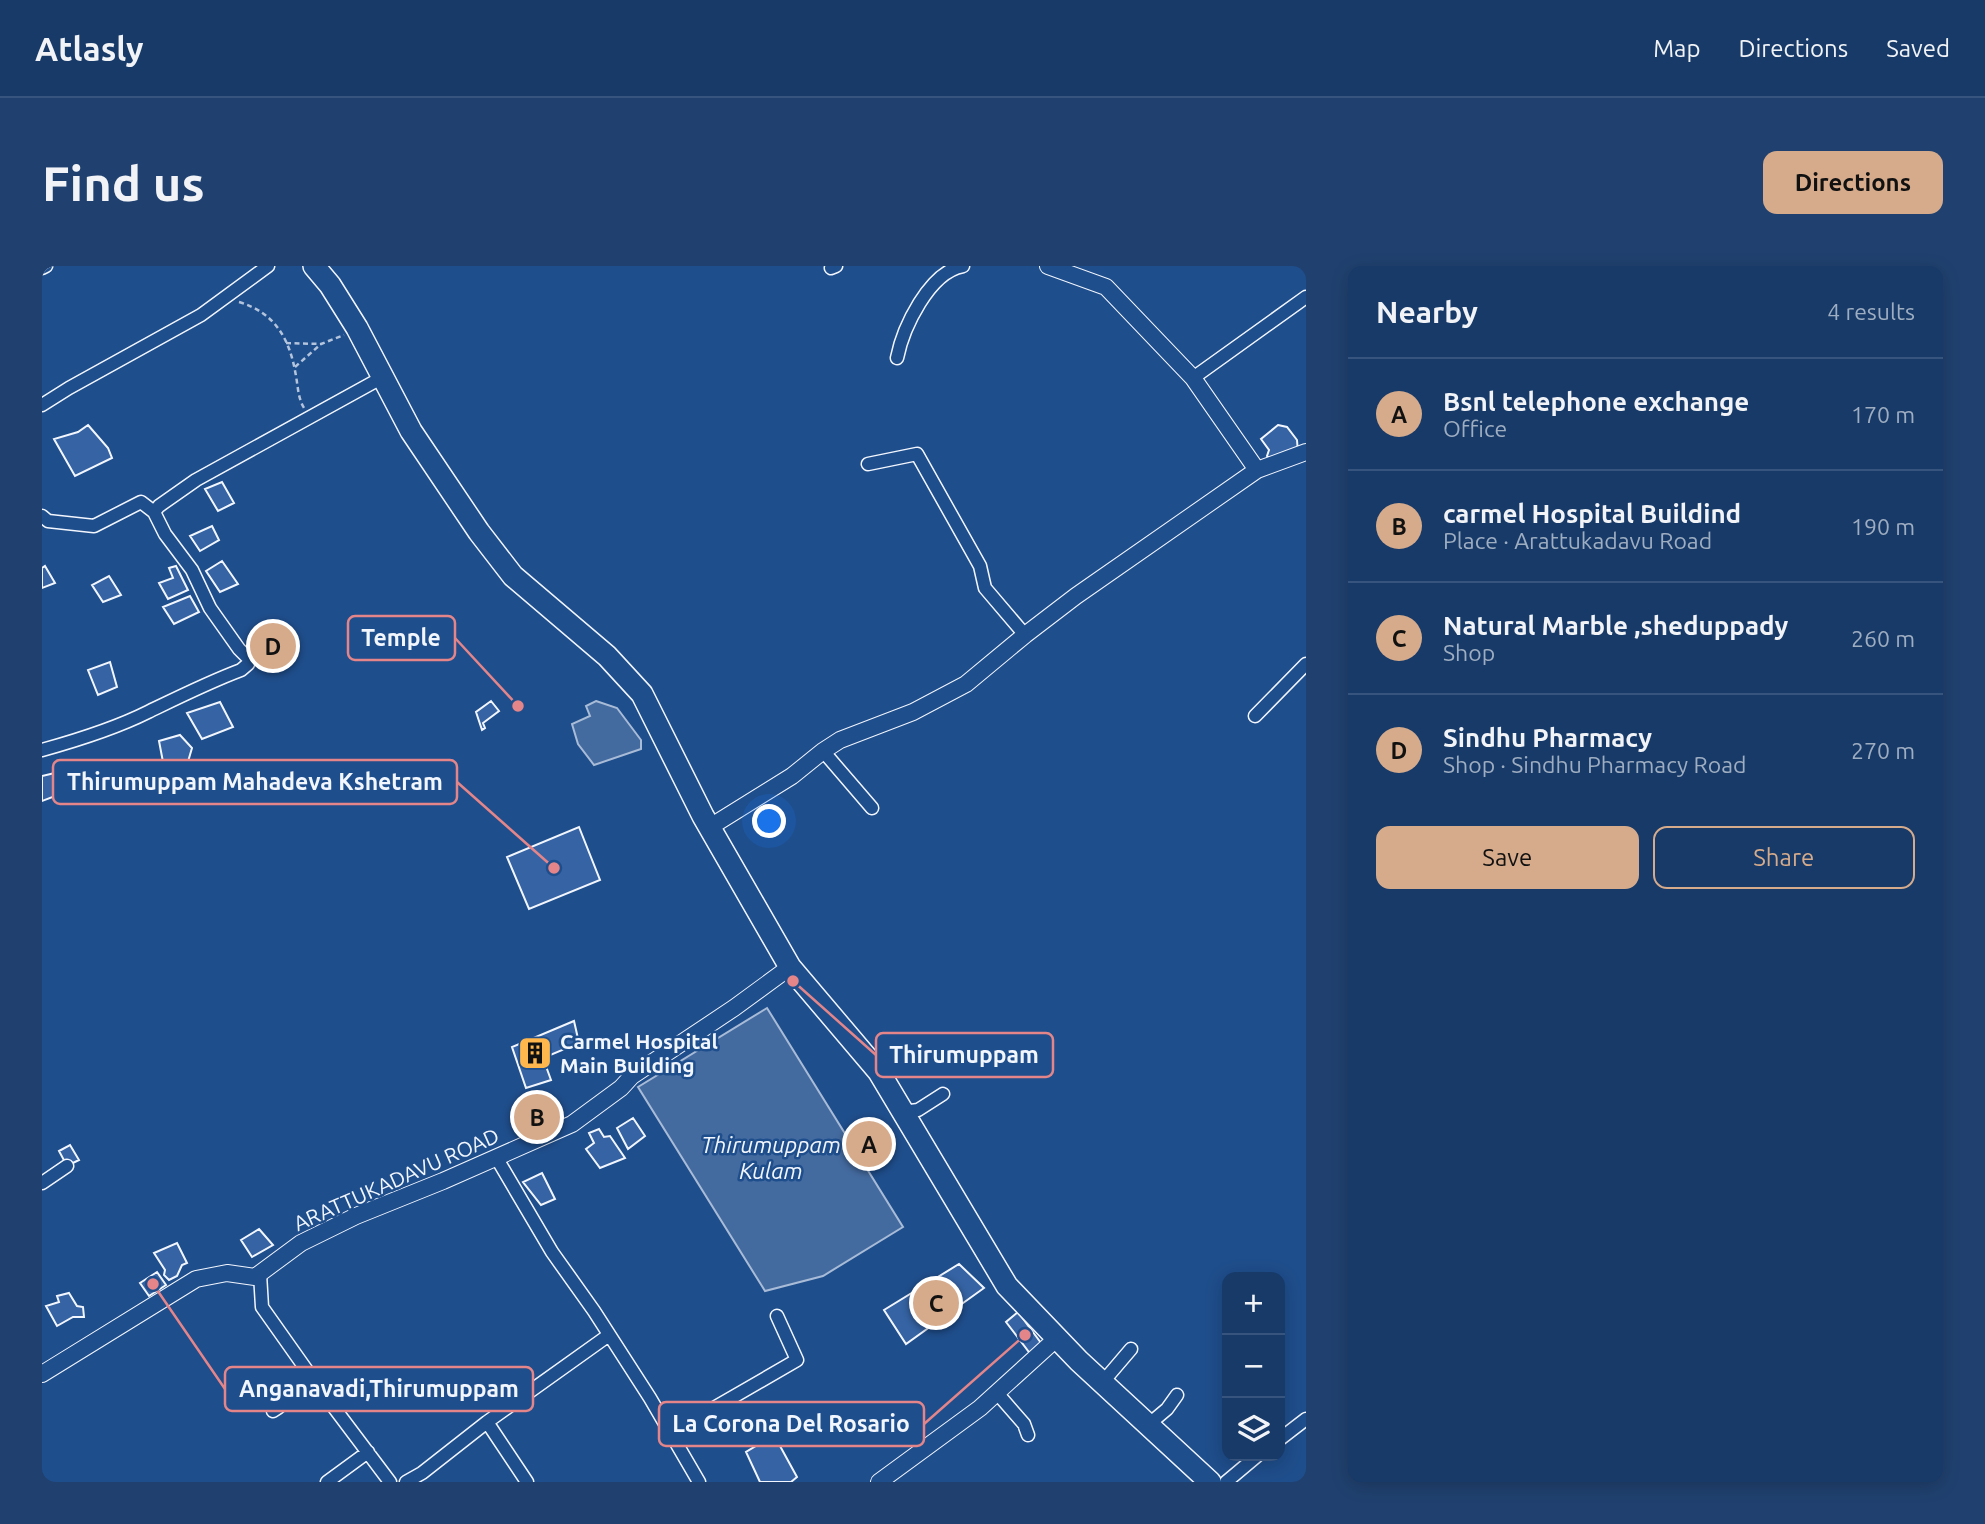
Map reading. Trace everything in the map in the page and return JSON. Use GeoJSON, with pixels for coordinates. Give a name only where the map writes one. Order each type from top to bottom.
{"type":"FeatureCollection","features":[{"type":"Feature","properties":{"kind":"highway"},"geometry":{"type":"LineString","coordinates":[[314,266],[330,285],[357,328],[411,430],[479,532],[513,576],[607,656],[642,694],[710,827],[790,967],[879,1072],[1007,1286],[1102,1383],[1210,1482]]}},
{"type":"Feature","properties":{"kind":"street"},"geometry":{"type":"LineString","coordinates":[[42,405],[201,315],[268,266]]}},
{"type":"Feature","properties":{"kind":"street"},"geometry":{"type":"LineString","coordinates":[[897,358],[901,338],[929,290],[942,276],[963,266]]}},
{"type":"Feature","properties":{"kind":"street"},"geometry":{"type":"LineString","coordinates":[[1048,266],[1106,288],[1193,378],[1257,470]]}},
{"type":"Feature","properties":{"kind":"street"},"geometry":{"type":"LineString","coordinates":[[1193,378],[1306,297]]}},
{"type":"Feature","properties":{"kind":"street"},"geometry":{"type":"LineString","coordinates":[[154,512],[196,480],[383,376]]}},
{"type":"Feature","properties":{"kind":"street"},"geometry":{"type":"LineString","coordinates":[[710,827],[792,776],[840,740],[913,712],[966,684],[1076,596],[1257,470],[1306,452]]}},
{"type":"Feature","properties":{"kind":"street"},"geometry":{"type":"LineString","coordinates":[[868,464],[917,454],[980,566],[985,588],[1025,635]]}},
{"type":"Feature","properties":{"kind":"street"},"geometry":{"type":"LineString","coordinates":[[42,516],[48,521],[94,526],[141,502],[154,512],[165,534],[192,570],[210,608],[249,659],[248,664],[241,670],[112,727],[42,750]]}},
{"type":"Feature","properties":{"kind":"street"},"geometry":{"type":"LineString","coordinates":[[1255,716],[1306,664]]}},
{"type":"Feature","properties":{"kind":"street"},"geometry":{"type":"LineString","coordinates":[[823,751],[872,808]]}},
{"type":"Feature","properties":{"kind":"street","name":"ARATTUKADAVU ROAD"},"geometry":{"type":"LineString","coordinates":[[260,1274],[301,1243],[356,1216],[572,1124],[621,1088],[635,1074],[790,967]]}},
{"type":"Feature","properties":{"kind":"street"},"geometry":{"type":"LineString","coordinates":[[903,1112],[918,1110],[943,1094]]}},
{"type":"Feature","properties":{"kind":"street"},"geometry":{"type":"LineString","coordinates":[[496,1157],[552,1252],[609,1335],[699,1482]]}},
{"type":"Feature","properties":{"kind":"street"},"geometry":{"type":"LineString","coordinates":[[42,1183],[67,1166]]}},
{"type":"Feature","properties":{"kind":"street"},"geometry":{"type":"LineString","coordinates":[[42,1374],[196,1279],[227,1273],[255,1278],[260,1274]]}},
{"type":"Feature","properties":{"kind":"street"},"geometry":{"type":"LineString","coordinates":[[260,1274],[262,1307],[390,1482]]}},
{"type":"Feature","properties":{"kind":"street"},"geometry":{"type":"LineString","coordinates":[[669,1430],[714,1408],[797,1360],[777,1316]]}},
{"type":"Feature","properties":{"kind":"street"},"geometry":{"type":"LineString","coordinates":[[406,1482],[609,1335]]}},
{"type":"Feature","properties":{"kind":"street"},"geometry":{"type":"LineString","coordinates":[[879,1482],[979,1408],[1057,1338]]}},
{"type":"Feature","properties":{"kind":"street"},"geometry":{"type":"LineString","coordinates":[[1102,1383],[1131,1349]]}},
{"type":"Feature","properties":{"kind":"street"},"geometry":{"type":"LineString","coordinates":[[273,1411],[287,1404],[297,1389],[311,1376]]}},
{"type":"Feature","properties":{"kind":"street"},"geometry":{"type":"LineString","coordinates":[[997,1393],[1024,1424],[1028,1435]]}},
{"type":"Feature","properties":{"kind":"street"},"geometry":{"type":"LineString","coordinates":[[1149,1425],[1167,1409],[1177,1395]]}},
{"type":"Feature","properties":{"kind":"street"},"geometry":{"type":"LineString","coordinates":[[1285,1434],[1306,1419]]}},
{"type":"Feature","properties":{"kind":"street"},"geometry":{"type":"LineString","coordinates":[[487,1422],[527,1482]]}},
{"type":"Feature","properties":{"kind":"street"},"geometry":{"type":"LineString","coordinates":[[327,1482],[368,1452]]}},
{"type":"Feature","properties":{"kind":"street"},"geometry":{"type":"LineString","coordinates":[[1226,1482],[1250,1461]]}},
{"type":"Feature","properties":{"kind":"path"},"geometry":{"type":"LineString","coordinates":[[228,295],[262,311],[282,332],[292,354],[301,404],[308,414]]}},
{"type":"Feature","properties":{"kind":"path"},"geometry":{"type":"LineString","coordinates":[[295,367],[321,344],[357,328]]}},
{"type":"Feature","properties":{"kind":"path"},"geometry":{"type":"LineString","coordinates":[[286,343],[321,344]]}},
{"type":"Feature","properties":{"kind":"water"},"geometry":{"type":"Polygon","coordinates":[[[596,701],[617,708],[641,740],[641,749],[594,765],[578,744],[572,724],[590,716],[586,706],[596,701]]]}},
{"type":"Feature","properties":{"kind":"water","name":"Thirumuppam Kulam"},"geometry":{"type":"Polygon","coordinates":[[[767,1008],[903,1227],[823,1276],[765,1291],[638,1087],[767,1008]]]}},
{"type":"Feature","properties":{"kind":"building"},"geometry":{"type":"Polygon","coordinates":[[[88,425],[108,448],[112,458],[75,476],[54,439],[78,432],[88,425]]]}},
{"type":"Feature","properties":{"kind":"building"},"geometry":{"type":"Polygon","coordinates":[[[1278,425],[1287,427],[1297,440],[1298,453],[1273,462],[1267,456],[1269,450],[1261,439],[1278,425]]]}},
{"type":"Feature","properties":{"kind":"building"},"geometry":{"type":"Polygon","coordinates":[[[222,482],[234,503],[218,511],[205,489],[222,482]]]}},
{"type":"Feature","properties":{"kind":"building"},"geometry":{"type":"Polygon","coordinates":[[[212,526],[219,540],[200,551],[190,536],[212,526]]]}},
{"type":"Feature","properties":{"kind":"building"},"geometry":{"type":"Polygon","coordinates":[[[222,561],[238,584],[220,592],[206,571],[222,561]]]}},
{"type":"Feature","properties":{"kind":"building"},"geometry":{"type":"Polygon","coordinates":[[[45,566],[55,583],[42,588],[42,568],[45,566]]]}},
{"type":"Feature","properties":{"kind":"building"},"geometry":{"type":"Polygon","coordinates":[[[176,566],[188,590],[168,599],[159,583],[173,578],[169,568],[176,566]]]}},
{"type":"Feature","properties":{"kind":"building"},"geometry":{"type":"Polygon","coordinates":[[[109,576],[121,595],[103,602],[92,585],[109,576]]]}},
{"type":"Feature","properties":{"kind":"building"},"geometry":{"type":"Polygon","coordinates":[[[190,596],[199,612],[174,624],[163,607],[190,596]]]}},
{"type":"Feature","properties":{"kind":"building"},"geometry":{"type":"Polygon","coordinates":[[[110,662],[117,687],[98,695],[88,670],[110,662]]]}},
{"type":"Feature","properties":{"kind":"building"},"geometry":{"type":"Polygon","coordinates":[[[491,701],[499,711],[483,723],[485,728],[482,730],[476,712],[491,701]]]}},
{"type":"Feature","properties":{"kind":"building"},"geometry":{"type":"Polygon","coordinates":[[[220,702],[233,727],[202,739],[187,713],[220,702]]]}},
{"type":"Feature","properties":{"kind":"building"},"geometry":{"type":"Polygon","coordinates":[[[180,735],[192,748],[187,765],[163,762],[159,741],[180,735]]]}},
{"type":"Feature","properties":{"kind":"building"},"geometry":{"type":"Polygon","coordinates":[[[59,772],[63,793],[42,801],[42,776],[59,772]]]}},
{"type":"Feature","properties":{"kind":"building"},"geometry":{"type":"Polygon","coordinates":[[[579,827],[600,880],[529,909],[507,857],[579,827]]]}},
{"type":"Feature","properties":{"kind":"building","name":"Carmel Hospital Main Building"},"geometry":{"type":"Polygon","coordinates":[[[574,1021],[579,1043],[543,1058],[551,1080],[526,1088],[512,1047],[574,1021]]]}},
{"type":"Feature","properties":{"kind":"building"},"geometry":{"type":"Polygon","coordinates":[[[544,1106],[549,1121],[531,1127],[525,1112],[544,1106]]]}},
{"type":"Feature","properties":{"kind":"building"},"geometry":{"type":"Polygon","coordinates":[[[633,1118],[645,1136],[628,1149],[617,1128],[633,1118]]]}},
{"type":"Feature","properties":{"kind":"building"},"geometry":{"type":"Polygon","coordinates":[[[599,1129],[604,1137],[610,1136],[625,1158],[600,1168],[586,1149],[594,1143],[589,1133],[599,1129]]]}},
{"type":"Feature","properties":{"kind":"building"},"geometry":{"type":"Polygon","coordinates":[[[70,1145],[79,1160],[67,1166],[59,1151],[70,1145]]]}},
{"type":"Feature","properties":{"kind":"building"},"geometry":{"type":"Polygon","coordinates":[[[542,1173],[555,1199],[541,1205],[523,1182],[542,1173]]]}},
{"type":"Feature","properties":{"kind":"building"},"geometry":{"type":"Polygon","coordinates":[[[259,1229],[273,1245],[252,1257],[241,1240],[259,1229]]]}},
{"type":"Feature","properties":{"kind":"building"},"geometry":{"type":"Polygon","coordinates":[[[177,1243],[187,1263],[182,1265],[177,1276],[169,1280],[154,1253],[177,1243]]]}},
{"type":"Feature","properties":{"kind":"building"},"geometry":{"type":"Polygon","coordinates":[[[959,1264],[984,1288],[906,1344],[884,1310],[959,1264]]]}},
{"type":"Feature","properties":{"kind":"building"},"geometry":{"type":"Polygon","coordinates":[[[157,1272],[166,1285],[149,1296],[140,1283],[157,1272]]]}},
{"type":"Feature","properties":{"kind":"building"},"geometry":{"type":"Polygon","coordinates":[[[69,1293],[77,1306],[83,1307],[84,1317],[73,1317],[57,1326],[46,1306],[59,1302],[57,1296],[69,1293]]]}},
{"type":"Feature","properties":{"kind":"building"},"geometry":{"type":"Polygon","coordinates":[[[1018,1312],[1044,1347],[1032,1356],[1006,1322],[1018,1312]]]}},
{"type":"Feature","properties":{"kind":"building"},"geometry":{"type":"Polygon","coordinates":[[[774,1435],[797,1477],[791,1482],[760,1482],[746,1452],[774,1435]]]}},
{"type":"Feature","properties":{"kind":"place","name":"Sindhu Pharmacy"},"geometry":{"type":"Point","coordinates":[273,646]}},
{"type":"Feature","properties":{"kind":"place","name":"Temple"},"geometry":{"type":"Point","coordinates":[518,706]}},
{"type":"Feature","properties":{"kind":"place","name":"Thirumuppam Mahadeva Kshetram"},"geometry":{"type":"Point","coordinates":[554,868]}},
{"type":"Feature","properties":{"kind":"place","name":"Thirumuppam"},"geometry":{"type":"Point","coordinates":[793,981]}},
{"type":"Feature","properties":{"kind":"place","name":"Carmel Hospital Main Building"},"geometry":{"type":"Point","coordinates":[535,1053]}},
{"type":"Feature","properties":{"kind":"place","name":"carmel Hospital Buildind"},"geometry":{"type":"Point","coordinates":[537,1117]}},
{"type":"Feature","properties":{"kind":"place","name":"Bsnl telephone exchange"},"geometry":{"type":"Point","coordinates":[869,1144]}},
{"type":"Feature","properties":{"kind":"place","name":"Anganavadi,Thirumuppam"},"geometry":{"type":"Point","coordinates":[153,1284]}},
{"type":"Feature","properties":{"kind":"place","name":"Natural Marble ,sheduppady"},"geometry":{"type":"Point","coordinates":[936,1303]}},
{"type":"Feature","properties":{"kind":"place","name":"La Corona Del Rosario"},"geometry":{"type":"Point","coordinates":[1025,1335]}}]}
